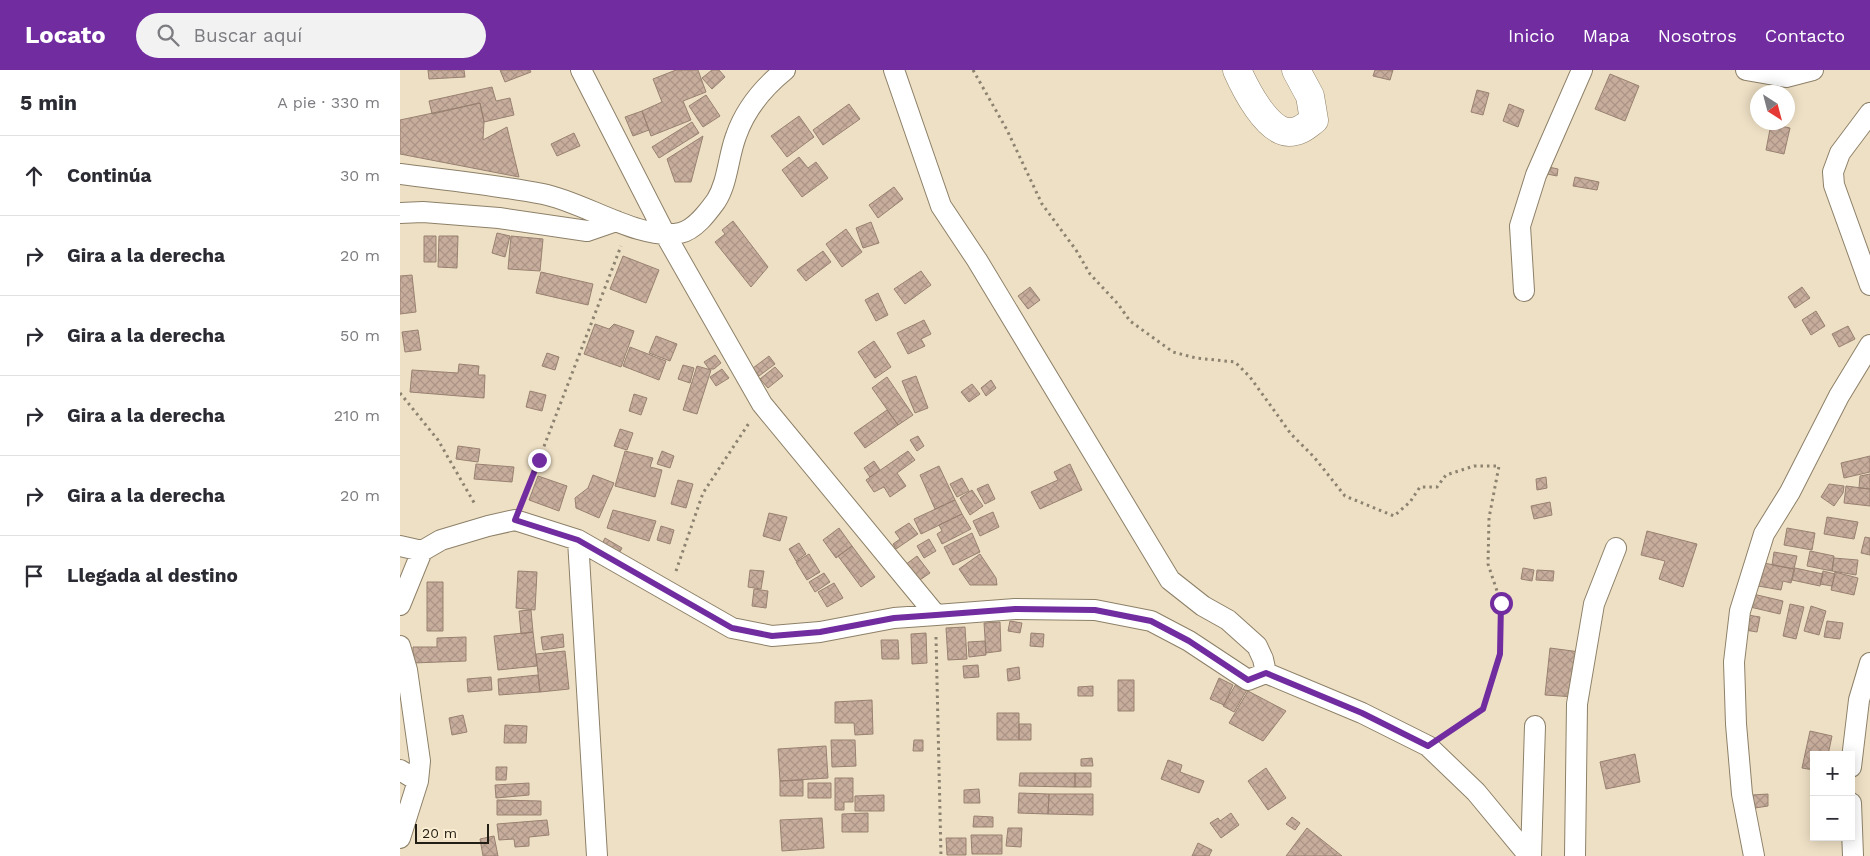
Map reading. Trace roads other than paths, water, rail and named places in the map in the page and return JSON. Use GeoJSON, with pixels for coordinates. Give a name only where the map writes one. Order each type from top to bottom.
{"type":"FeatureCollection","features":[{"type":"Feature","properties":{"kind":"main road"},"geometry":{"type":"LineString","coordinates":[[1238,70],[1254,102],[1271,124],[1287,132],[1300,130],[1314,120],[1310,96],[1296,70]]}},
{"type":"Feature","properties":{"kind":"street"},"geometry":{"type":"LineString","coordinates":[[581,70],[665,234],[762,404],[936,615]]}},
{"type":"Feature","properties":{"kind":"street"},"geometry":{"type":"LineString","coordinates":[[400,174],[543,194],[572,202],[622,224],[665,234],[682,233],[704,218],[719,195],[736,135],[758,95],[785,70]]}},
{"type":"Feature","properties":{"kind":"street"},"geometry":{"type":"LineString","coordinates":[[894,70],[941,206],[977,260],[1170,580],[1204,606],[1228,620],[1257,646],[1263,659],[1266,673]]}},
{"type":"Feature","properties":{"kind":"street"},"geometry":{"type":"LineString","coordinates":[[1524,291],[1520,226],[1536,175],[1582,70]]}},
{"type":"Feature","properties":{"kind":"street"},"geometry":{"type":"LineString","coordinates":[[1746,70],[1786,77],[1813,70]]}},
{"type":"Feature","properties":{"kind":"street"},"geometry":{"type":"LineString","coordinates":[[1870,113],[1840,154],[1833,172],[1834,185],[1870,285]]}},
{"type":"Feature","properties":{"kind":"street"},"geometry":{"type":"LineString","coordinates":[[400,213],[423,212],[499,218],[587,231],[622,224]]}},
{"type":"Feature","properties":{"kind":"street"},"geometry":{"type":"LineString","coordinates":[[1754,856],[1742,794],[1736,724],[1734,662],[1740,611],[1764,534],[1790,492],[1839,396],[1870,345]]}},
{"type":"Feature","properties":{"kind":"street"},"geometry":{"type":"LineString","coordinates":[[400,605],[422,552],[441,540],[515,520],[578,540],[732,628],[772,636],[820,632],[894,618],[1015,609],[1095,610],[1151,621],[1189,641],[1248,680],[1266,673],[1362,713],[1428,746],[1476,792],[1530,856]]}},
{"type":"Feature","properties":{"kind":"street"},"geometry":{"type":"LineString","coordinates":[[578,540],[597,856]]}},
{"type":"Feature","properties":{"kind":"street"},"geometry":{"type":"LineString","coordinates":[[400,546],[422,552]]}},
{"type":"Feature","properties":{"kind":"street"},"geometry":{"type":"LineString","coordinates":[[1575,856],[1577,704],[1594,604],[1616,548]]}},
{"type":"Feature","properties":{"kind":"street"},"geometry":{"type":"LineString","coordinates":[[400,646],[407,670],[420,761],[418,781],[400,838]]}},
{"type":"Feature","properties":{"kind":"street"},"geometry":{"type":"LineString","coordinates":[[1853,751],[1859,700],[1870,663]]}},
{"type":"Feature","properties":{"kind":"street"},"geometry":{"type":"LineString","coordinates":[[1530,856],[1535,726]]}},
{"type":"Feature","properties":{"kind":"street"},"geometry":{"type":"LineString","coordinates":[[400,770],[418,781]]}},
{"type":"Feature","properties":{"kind":"street"},"geometry":{"type":"LineString","coordinates":[[1852,841],[1853,856]]}}]}
